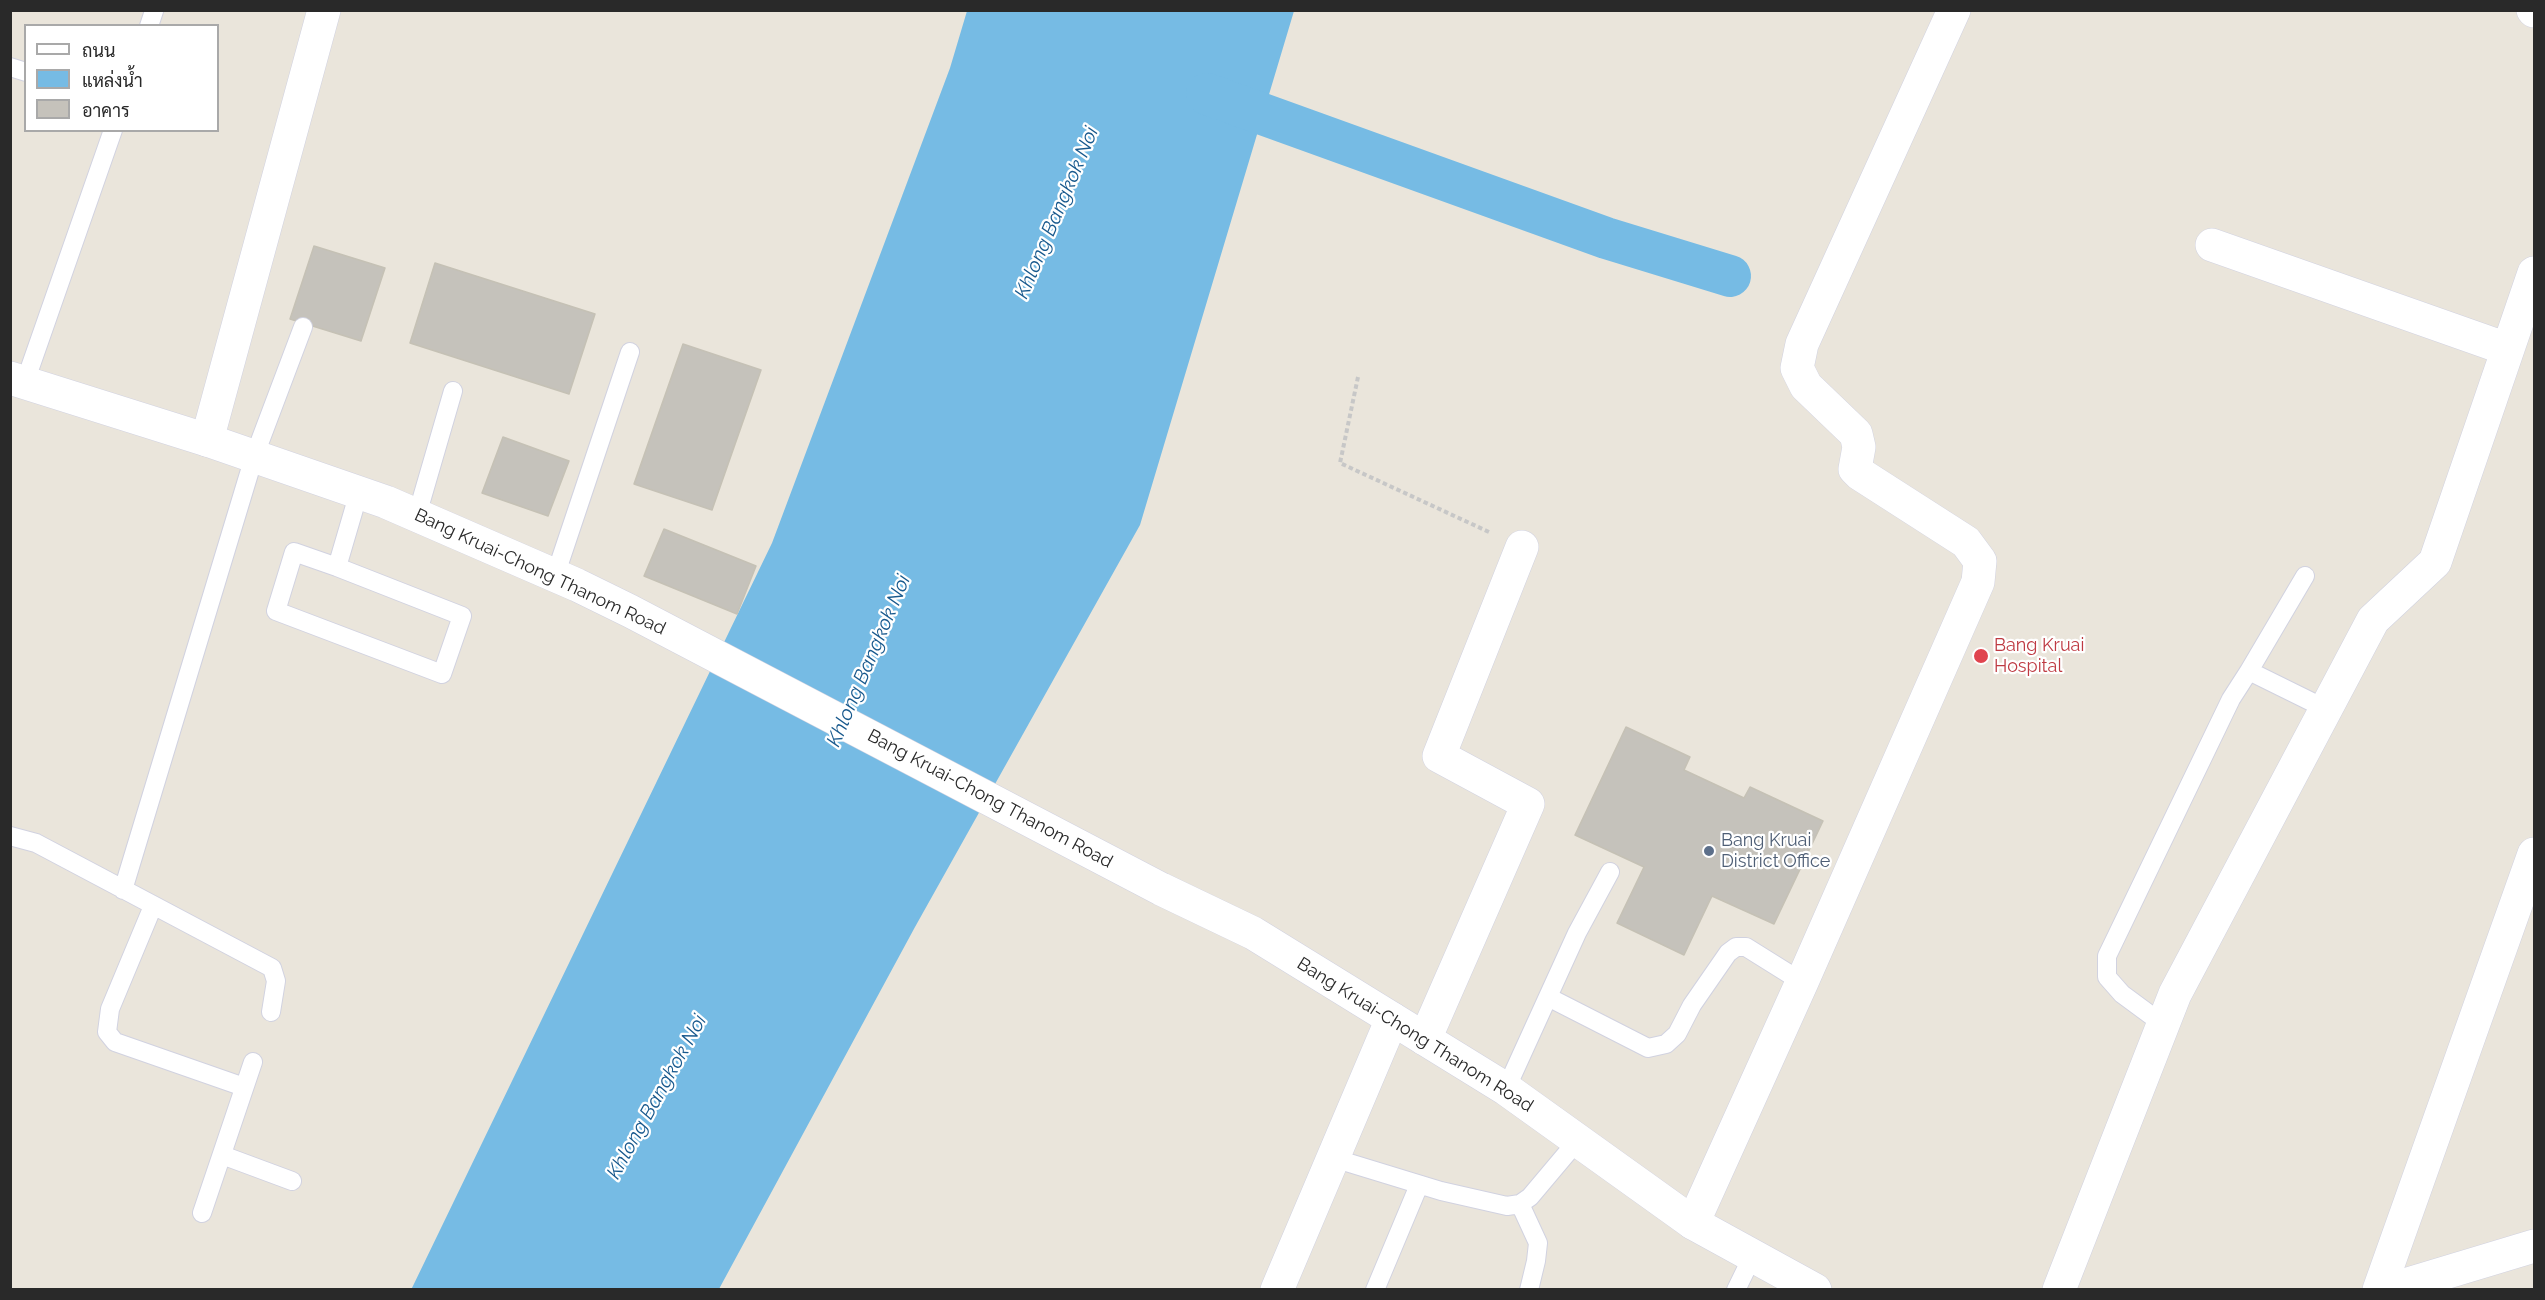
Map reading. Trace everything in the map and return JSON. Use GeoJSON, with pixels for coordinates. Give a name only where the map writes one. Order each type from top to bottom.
{"type":"FeatureCollection","features":[{"type":"Feature","properties":{"kind":"street"},"geometry":{"type":"LineString","coordinates":[[207,440],[324,10]]}},
{"type":"Feature","properties":{"kind":"street"},"geometry":{"type":"LineString","coordinates":[[1693,1223],[1978,582],[1980,561],[1966,542],[1855,469],[1859,447],[1856,434],[1806,386],[1797,368],[1802,344],[1954,10]]}},
{"type":"Feature","properties":{"kind":"street"},"geometry":{"type":"LineString","coordinates":[[2212,245],[2507,349]]}},
{"type":"Feature","properties":{"kind":"street"},"geometry":{"type":"LineString","coordinates":[[2059,1290],[2175,994],[2373,620],[2435,562],[2535,273]]}},
{"type":"Feature","properties":{"kind":"street","name":"Bang Kruai-Chong Thanom Road"},"geometry":{"type":"LineString","coordinates":[[18,380],[207,440],[359,492],[417,515],[630,611],[1161,889],[1253,933],[1506,1089],[1693,1223],[1815,1290]]}},
{"type":"Feature","properties":{"kind":"street"},"geometry":{"type":"LineString","coordinates":[[1425,1039],[1528,804],[1439,756],[1522,547]]}},
{"type":"Feature","properties":{"kind":"street"},"geometry":{"type":"LineString","coordinates":[[2379,1290],[2535,854]]}},
{"type":"Feature","properties":{"kind":"street"},"geometry":{"type":"LineString","coordinates":[[1277,1290],[1392,1019]]}},
{"type":"Feature","properties":{"kind":"street"},"geometry":{"type":"LineString","coordinates":[[2388,1290],[2535,1246]]}},
{"type":"Feature","properties":{"kind":"lane"},"geometry":{"type":"LineString","coordinates":[[18,380],[112,132]]}},
{"type":"Feature","properties":{"kind":"lane"},"geometry":{"type":"LineString","coordinates":[[123,890],[254,456],[303,327]]}},
{"type":"Feature","properties":{"kind":"lane"},"geometry":{"type":"LineString","coordinates":[[555,576],[630,352]]}},
{"type":"Feature","properties":{"kind":"lane"},"geometry":{"type":"LineString","coordinates":[[417,515],[453,392]]}},
{"type":"Feature","properties":{"kind":"lane"},"geometry":{"type":"LineString","coordinates":[[337,567],[359,492]]}},
{"type":"Feature","properties":{"kind":"lane"},"geometry":{"type":"LineString","coordinates":[[294,552],[337,567],[462,616],[442,674],[276,611],[294,552]]}},
{"type":"Feature","properties":{"kind":"lane"},"geometry":{"type":"LineString","coordinates":[[2164,1025],[2122,994],[2115,986],[2108,977],[2107,956],[2231,699],[2305,576]]}},
{"type":"Feature","properties":{"kind":"lane"},"geometry":{"type":"LineString","coordinates":[[2249,671],[2326,709]]}},
{"type":"Feature","properties":{"kind":"lane"},"geometry":{"type":"LineString","coordinates":[[10,836],[36,843],[272,968],[276,981],[271,1012]]}},
{"type":"Feature","properties":{"kind":"lane"},"geometry":{"type":"LineString","coordinates":[[1506,1089],[1577,933],[1610,872]]}},
{"type":"Feature","properties":{"kind":"lane"},"geometry":{"type":"LineString","coordinates":[[153,906],[110,1008],[107,1032],[115,1042],[244,1087]]}},
{"type":"Feature","properties":{"kind":"lane"},"geometry":{"type":"LineString","coordinates":[[1548,997],[1648,1048],[1666,1044],[1677,1034],[1692,1005],[1728,952],[1736,947],[1746,947],[1802,982]]}},
{"type":"Feature","properties":{"kind":"lane"},"geometry":{"type":"LineString","coordinates":[[202,1213],[253,1062]]}},
{"type":"Feature","properties":{"kind":"lane"},"geometry":{"type":"LineString","coordinates":[[1333,1158],[1419,1185],[1507,1206],[1520,1204],[1530,1197],[1578,1140]]}},
{"type":"Feature","properties":{"kind":"lane"},"geometry":{"type":"LineString","coordinates":[[222,1155],[292,1181]]}},
{"type":"Feature","properties":{"kind":"lane"},"geometry":{"type":"LineString","coordinates":[[1375,1290],[1419,1185]]}},
{"type":"Feature","properties":{"kind":"lane"},"geometry":{"type":"LineString","coordinates":[[1520,1204],[1538,1243],[1529,1290]]}},
{"type":"Feature","properties":{"kind":"lane"},"geometry":{"type":"LineString","coordinates":[[1736,1290],[1753,1255]]}},
{"type":"Feature","properties":{"kind":"path"},"geometry":{"type":"LineString","coordinates":[[1358,377],[1340,463],[1522,547]]}},
{"type":"Feature","properties":{"kind":"water","name":"Khlong Bangkok Noi"},"geometry":{"type":"Polygon","coordinates":[[[967,11],[1294,11],[1140,525],[915,927],[719,1289],[411,1290],[772,543],[950,68],[967,11]]]}},
{"type":"Feature","properties":{"kind":"building"},"geometry":{"type":"Polygon","coordinates":[[[314,246],[385,268],[361,341],[290,319],[314,246]]]}},
{"type":"Feature","properties":{"kind":"building"},"geometry":{"type":"Polygon","coordinates":[[[435,263],[595,314],[569,394],[410,343],[435,263]]]}},
{"type":"Feature","properties":{"kind":"building"},"geometry":{"type":"Polygon","coordinates":[[[683,344],[761,370],[712,510],[634,484],[683,344]]]}},
{"type":"Feature","properties":{"kind":"building"},"geometry":{"type":"Polygon","coordinates":[[[503,437],[569,461],[548,516],[482,493],[503,437]]]}},
{"type":"Feature","properties":{"kind":"building"},"geometry":{"type":"Polygon","coordinates":[[[664,529],[756,566],[737,614],[644,576],[664,529]]]}},
{"type":"Feature","properties":{"kind":"building","name":"Bang Kruai District Office"},"geometry":{"type":"Polygon","coordinates":[[[1626,727],[1690,757],[1684,770],[1744,798],[1750,787],[1823,821],[1774,924],[1712,896],[1684,955],[1617,923],[1644,867],[1575,835],[1626,727]]]}},
{"type":"Feature","properties":{"kind":"waterway"},"geometry":{"type":"LineString","coordinates":[[1207,94],[1606,238],[1730,276]]}},
{"type":"Feature","properties":{"kind":"place","name":"Bang Kruai Hospital"},"geometry":{"type":"Point","coordinates":[1981,656]}},
{"type":"Feature","properties":{"kind":"place","name":"Bang Kruai District Office"},"geometry":{"type":"Point","coordinates":[1709,851]}}]}
